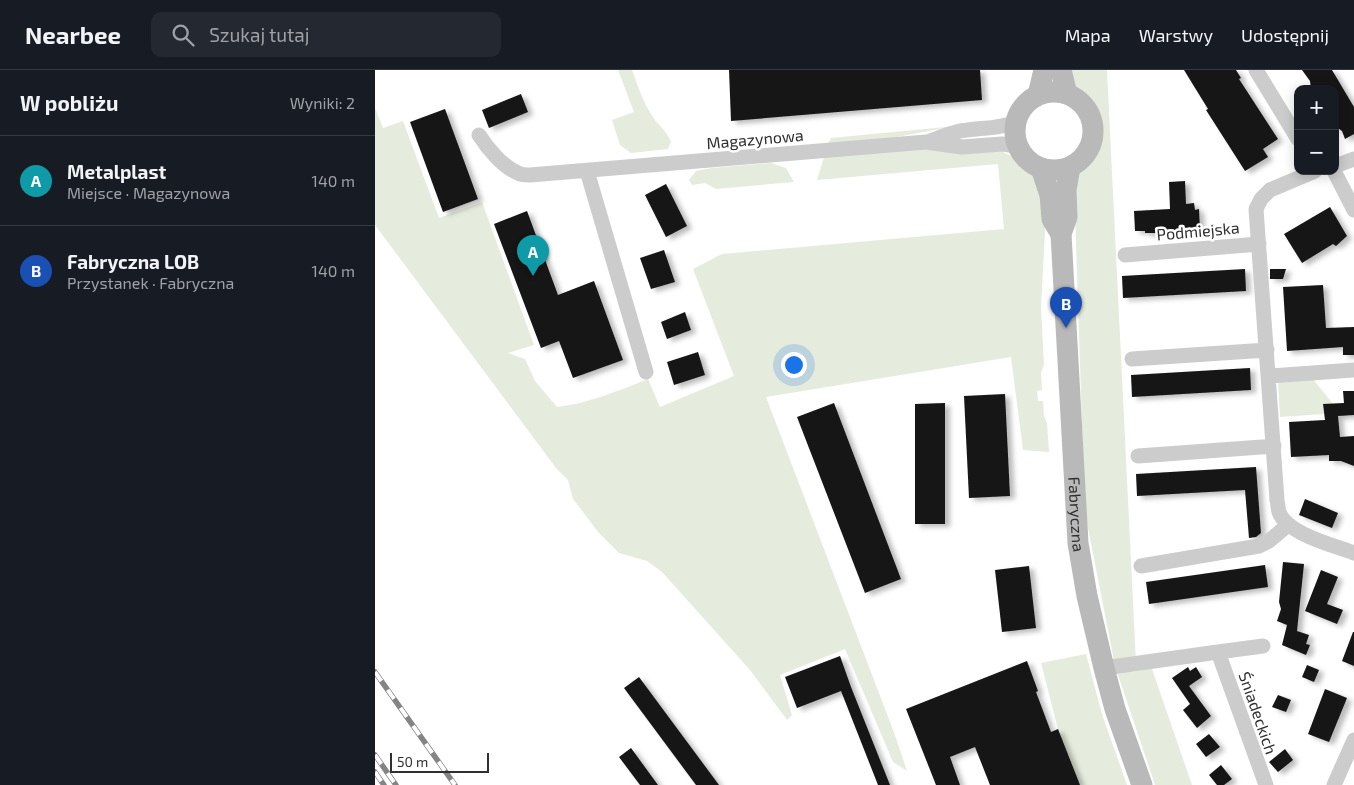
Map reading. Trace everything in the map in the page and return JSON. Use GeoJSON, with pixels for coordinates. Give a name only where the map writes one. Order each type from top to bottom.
{"type":"FeatureCollection","features":[{"type":"Feature","properties":{"kind":"street"},"geometry":{"type":"LineString","coordinates":[[1039,95],[1043,70]]}},
{"type":"Feature","properties":{"kind":"street"},"geometry":{"type":"LineString","coordinates":[[1061,70],[1067,94]]}},
{"type":"Feature","properties":{"kind":"street"},"geometry":{"type":"LineString","coordinates":[[1256,70],[1294,132]]}},
{"type":"Feature","properties":{"kind":"street"},"geometry":{"type":"LineString","coordinates":[[1053,92],[1067,94],[1085,108],[1091,118],[1093,130],[1091,141],[1087,152],[1070,167],[1055,170],[1041,168],[1027,160],[1017,146],[1014,130],[1015,122],[1024,105],[1039,95],[1053,92]]}},
{"type":"Feature","properties":{"kind":"street","name":"Magazynowa"},"geometry":{"type":"LineString","coordinates":[[926,142],[957,132],[1001,127],[1015,122]]}},
{"type":"Feature","properties":{"kind":"street","name":"Magazynowa"},"geometry":{"type":"LineString","coordinates":[[479,135],[495,155],[518,174],[537,175],[926,142],[962,147],[1002,144],[1017,146]]}},
{"type":"Feature","properties":{"kind":"street"},"geometry":{"type":"LineString","coordinates":[[1339,165],[1354,159]]}},
{"type":"Feature","properties":{"kind":"street","name":"Fabryczna"},"geometry":{"type":"LineString","coordinates":[[1070,167],[1066,190],[1067,217],[1061,234],[1078,542],[1087,596],[1104,668],[1115,709],[1142,785]]}},
{"type":"Feature","properties":{"kind":"street","name":"Fabryczna"},"geometry":{"type":"LineString","coordinates":[[1041,168],[1050,195],[1052,220],[1061,234]]}},
{"type":"Feature","properties":{"kind":"street"},"geometry":{"type":"LineString","coordinates":[[587,171],[646,372]]}},
{"type":"Feature","properties":{"kind":"street"},"geometry":{"type":"LineString","coordinates":[[1259,244],[1256,209],[1261,198],[1270,190],[1306,175]]}},
{"type":"Feature","properties":{"kind":"street"},"geometry":{"type":"LineString","coordinates":[[1336,175],[1354,210]]}},
{"type":"Feature","properties":{"kind":"street","name":"Podmiejska"},"geometry":{"type":"LineString","coordinates":[[1125,255],[1259,244],[1279,512],[1287,525]]}},
{"type":"Feature","properties":{"kind":"street"},"geometry":{"type":"LineString","coordinates":[[1132,359],[1267,350]]}},
{"type":"Feature","properties":{"kind":"street"},"geometry":{"type":"LineString","coordinates":[[1269,376],[1354,370]]}},
{"type":"Feature","properties":{"kind":"street"},"geometry":{"type":"LineString","coordinates":[[1138,456],[1274,446]]}},
{"type":"Feature","properties":{"kind":"street"},"geometry":{"type":"LineString","coordinates":[[1141,566],[1259,546],[1269,541],[1287,525],[1299,532],[1354,553]]}},
{"type":"Feature","properties":{"kind":"street","name":"Śniadeckich"},"geometry":{"type":"LineString","coordinates":[[1104,668],[1263,646]]}},
{"type":"Feature","properties":{"kind":"street","name":"Śniadeckich"},"geometry":{"type":"LineString","coordinates":[[1218,652],[1265,785]]}},
{"type":"Feature","properties":{"kind":"street"},"geometry":{"type":"LineString","coordinates":[[1334,785],[1354,740]]}},
{"type":"Feature","properties":{"kind":"green space"},"geometry":{"type":"Polygon","coordinates":[[[618,70],[632,70],[646,106],[671,142],[668,149],[631,153],[620,145],[612,120],[634,112],[618,70]]]}},
{"type":"Feature","properties":{"kind":"green space"},"geometry":{"type":"Polygon","coordinates":[[[1068,70],[1107,70],[1136,663],[1132,672],[1151,666],[1192,785],[1155,785],[1115,666],[1087,523],[1074,181],[1080,169],[1092,157],[1101,137],[1092,102],[1069,81],[1068,70]]]}},
{"type":"Feature","properties":{"kind":"green space"},"geometry":{"type":"Polygon","coordinates":[[[375,108],[383,128],[403,121],[439,218],[482,202],[534,345],[508,353],[525,359],[535,381],[557,407],[592,400],[648,379],[660,407],[734,376],[693,269],[722,254],[1004,229],[998,164],[817,180],[823,160],[830,150],[824,151],[831,138],[956,126],[832,149],[926,142],[999,150],[1011,156],[1026,168],[1043,187],[1046,213],[1041,307],[1044,365],[1041,373],[1042,390],[1037,391],[1038,401],[1043,401],[1049,452],[1023,450],[1011,357],[766,397],[907,771],[893,762],[845,649],[780,675],[792,715],[787,720],[750,670],[662,572],[647,561],[619,553],[599,533],[573,499],[568,480],[556,468],[375,225],[375,108]]]}},
{"type":"Feature","properties":{"kind":"green space"},"geometry":{"type":"Polygon","coordinates":[[[771,163],[786,168],[794,182],[716,189],[705,183],[692,185],[689,180],[696,171],[771,163]]]}},
{"type":"Feature","properties":{"kind":"green space"},"geometry":{"type":"Polygon","coordinates":[[[1313,379],[1333,404],[1323,405],[1324,414],[1280,417],[1278,382],[1313,379]]]}},
{"type":"Feature","properties":{"kind":"green space"},"geometry":{"type":"Polygon","coordinates":[[[1086,654],[1102,714],[1127,785],[1080,785],[1058,729],[1041,663],[1086,654]]]}},
{"type":"Feature","properties":{"kind":"building"},"geometry":{"type":"Polygon","coordinates":[[[729,70],[980,70],[982,100],[731,121],[729,70]]]}},
{"type":"Feature","properties":{"kind":"building"},"geometry":{"type":"Polygon","coordinates":[[[1184,70],[1236,70],[1241,78],[1239,79],[1278,139],[1263,149],[1268,157],[1245,171],[1206,110],[1208,109],[1184,70]]]}},
{"type":"Feature","properties":{"kind":"building"},"geometry":{"type":"Polygon","coordinates":[[[1302,70],[1332,70],[1354,107],[1354,134],[1345,139],[1339,129],[1339,85],[1310,85],[1310,81],[1302,70]]]}},
{"type":"Feature","properties":{"kind":"building"},"geometry":{"type":"Polygon","coordinates":[[[521,94],[528,112],[489,128],[482,110],[521,94]]]}},
{"type":"Feature","properties":{"kind":"building"},"geometry":{"type":"Polygon","coordinates":[[[445,109],[478,199],[443,212],[410,122],[445,109]]]}},
{"type":"Feature","properties":{"kind":"building"},"geometry":{"type":"Polygon","coordinates":[[[1185,181],[1186,204],[1194,203],[1195,210],[1199,209],[1200,230],[1157,233],[1135,231],[1134,211],[1170,209],[1169,182],[1185,181]]]}},
{"type":"Feature","properties":{"kind":"building"},"geometry":{"type":"Polygon","coordinates":[[[666,184],[687,226],[666,237],[645,195],[666,184]]]}},
{"type":"Feature","properties":{"kind":"building"},"geometry":{"type":"Polygon","coordinates":[[[1330,207],[1347,236],[1336,246],[1333,244],[1302,263],[1284,234],[1330,207]]]}},
{"type":"Feature","properties":{"kind":"building"},"geometry":{"type":"Polygon","coordinates":[[[527,211],[558,295],[594,281],[623,360],[573,378],[559,341],[541,348],[494,224],[527,211]]]}},
{"type":"Feature","properties":{"kind":"building"},"geometry":{"type":"Polygon","coordinates":[[[664,250],[675,282],[651,289],[640,258],[664,250]]]}},
{"type":"Feature","properties":{"kind":"building"},"geometry":{"type":"Polygon","coordinates":[[[1245,269],[1246,291],[1123,298],[1122,276],[1245,269]]]}},
{"type":"Feature","properties":{"kind":"building"},"geometry":{"type":"Polygon","coordinates":[[[1270,269],[1286,269],[1283,279],[1270,279],[1270,269]]]}},
{"type":"Feature","properties":{"kind":"building"},"geometry":{"type":"Polygon","coordinates":[[[1323,285],[1326,328],[1354,327],[1354,355],[1343,355],[1343,347],[1287,351],[1283,287],[1323,285]]]}},
{"type":"Feature","properties":{"kind":"building"},"geometry":{"type":"Polygon","coordinates":[[[685,312],[691,330],[667,339],[661,322],[685,312]]]}},
{"type":"Feature","properties":{"kind":"building"},"geometry":{"type":"Polygon","coordinates":[[[698,352],[705,375],[674,385],[667,362],[698,352]]]}},
{"type":"Feature","properties":{"kind":"building"},"geometry":{"type":"Polygon","coordinates":[[[1250,368],[1251,390],[1132,397],[1131,375],[1250,368]]]}},
{"type":"Feature","properties":{"kind":"building"},"geometry":{"type":"Polygon","coordinates":[[[1343,391],[1354,391],[1354,415],[1338,416],[1340,437],[1354,436],[1354,466],[1341,461],[1329,461],[1329,455],[1291,457],[1289,422],[1325,420],[1323,404],[1344,403],[1343,391]]]}},
{"type":"Feature","properties":{"kind":"building"},"geometry":{"type":"Polygon","coordinates":[[[1005,394],[1010,496],[969,498],[964,396],[1005,394]]]}},
{"type":"Feature","properties":{"kind":"building"},"geometry":{"type":"Polygon","coordinates":[[[834,403],[901,579],[865,593],[797,417],[834,403]]]}},
{"type":"Feature","properties":{"kind":"building"},"geometry":{"type":"Polygon","coordinates":[[[945,403],[945,524],[915,524],[915,404],[945,403]]]}},
{"type":"Feature","properties":{"kind":"building"},"geometry":{"type":"Polygon","coordinates":[[[1256,467],[1261,533],[1256,537],[1249,538],[1245,490],[1137,496],[1136,474],[1256,467]]]}},
{"type":"Feature","properties":{"kind":"building"},"geometry":{"type":"Polygon","coordinates":[[[1305,499],[1338,513],[1332,528],[1299,515],[1305,499]]]}},
{"type":"Feature","properties":{"kind":"building"},"geometry":{"type":"Polygon","coordinates":[[[1283,562],[1304,564],[1297,631],[1309,635],[1306,644],[1310,645],[1306,655],[1282,645],[1287,625],[1277,621],[1281,609],[1279,602],[1283,562]]]}},
{"type":"Feature","properties":{"kind":"building"},"geometry":{"type":"Polygon","coordinates":[[[1265,565],[1268,587],[1149,604],[1146,582],[1265,565]]]}},
{"type":"Feature","properties":{"kind":"building"},"geometry":{"type":"Polygon","coordinates":[[[1029,566],[1036,628],[1002,632],[995,570],[1029,566]]]}},
{"type":"Feature","properties":{"kind":"building"},"geometry":{"type":"Polygon","coordinates":[[[1321,570],[1338,577],[1327,604],[1343,610],[1337,624],[1305,611],[1321,570]]]}},
{"type":"Feature","properties":{"kind":"building"},"geometry":{"type":"Polygon","coordinates":[[[1354,632],[1354,666],[1342,661],[1354,632]]]}},
{"type":"Feature","properties":{"kind":"building"},"geometry":{"type":"Polygon","coordinates":[[[840,656],[890,785],[878,785],[841,691],[797,708],[785,677],[840,656]]]}},
{"type":"Feature","properties":{"kind":"building"},"geometry":{"type":"Polygon","coordinates":[[[1027,661],[1051,732],[1058,729],[1080,785],[990,785],[975,747],[950,757],[960,785],[936,785],[906,709],[1027,661]]]}},
{"type":"Feature","properties":{"kind":"building"},"geometry":{"type":"Polygon","coordinates":[[[1307,665],[1319,670],[1314,682],[1302,677],[1307,665]]]}},
{"type":"Feature","properties":{"kind":"building"},"geometry":{"type":"Polygon","coordinates":[[[1188,667],[1190,671],[1196,667],[1202,677],[1189,686],[1211,716],[1197,728],[1183,710],[1190,704],[1172,678],[1188,667]]]}},
{"type":"Feature","properties":{"kind":"building"},"geometry":{"type":"Polygon","coordinates":[[[639,677],[719,785],[696,785],[624,688],[639,677]]]}},
{"type":"Feature","properties":{"kind":"building"},"geometry":{"type":"Polygon","coordinates":[[[1325,689],[1347,698],[1329,742],[1308,734],[1325,689]]]}},
{"type":"Feature","properties":{"kind":"building"},"geometry":{"type":"Polygon","coordinates":[[[1278,695],[1291,700],[1286,712],[1272,707],[1278,695]]]}},
{"type":"Feature","properties":{"kind":"building"},"geometry":{"type":"Polygon","coordinates":[[[1209,734],[1220,747],[1206,757],[1196,744],[1209,734]]]}},
{"type":"Feature","properties":{"kind":"building"},"geometry":{"type":"Polygon","coordinates":[[[631,748],[658,785],[640,785],[619,757],[631,748]]]}},
{"type":"Feature","properties":{"kind":"building"},"geometry":{"type":"Polygon","coordinates":[[[1285,749],[1293,760],[1278,772],[1269,762],[1285,749]]]}},
{"type":"Feature","properties":{"kind":"building"},"geometry":{"type":"Polygon","coordinates":[[[1221,765],[1232,779],[1224,785],[1217,785],[1209,775],[1221,765]]]}},
{"type":"Feature","properties":{"kind":"railway"},"geometry":{"type":"LineString","coordinates":[[375,672],[455,785]]}},
{"type":"Feature","properties":{"kind":"railway"},"geometry":{"type":"LineString","coordinates":[[375,755],[396,785]]}},
{"type":"Feature","properties":{"kind":"railway"},"geometry":{"type":"LineString","coordinates":[[375,772],[384,785]]}},
{"type":"Feature","properties":{"kind":"place","name":"Metalplast"},"geometry":{"type":"Point","coordinates":[533,276]}},
{"type":"Feature","properties":{"kind":"place","name":"Fabryczna LOB"},"geometry":{"type":"Point","coordinates":[1066,328]}}]}
